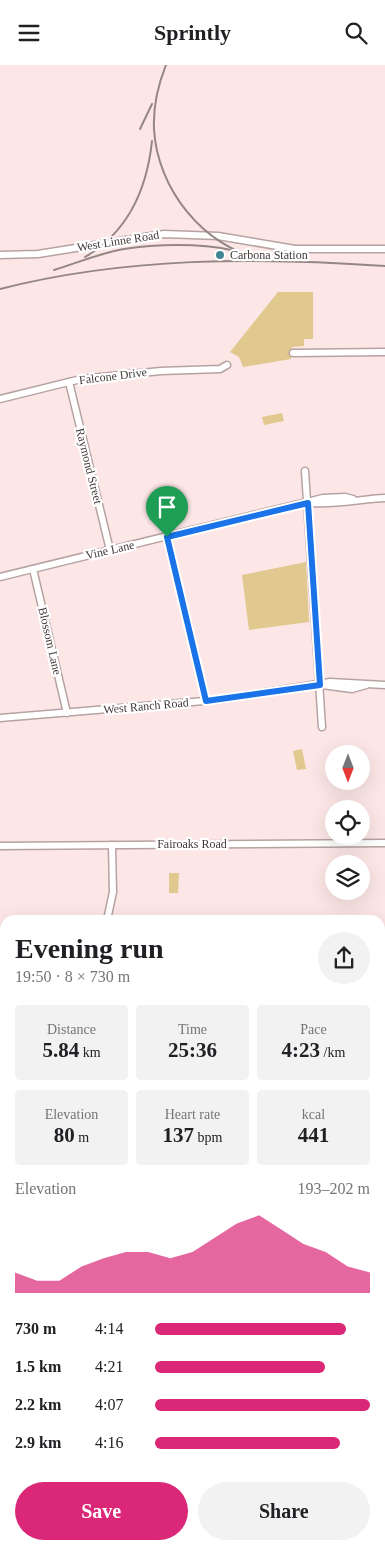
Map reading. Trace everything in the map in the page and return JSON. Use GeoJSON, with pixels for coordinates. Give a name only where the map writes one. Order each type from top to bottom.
{"type":"FeatureCollection","features":[{"type":"Feature","properties":{"kind":"street","name":"West Linne Road"},"geometry":{"type":"LineString","coordinates":[[0,255],[38,254],[141,236],[179,234],[224,237],[287,248],[385,249]]}},
{"type":"Feature","properties":{"kind":"street"},"geometry":{"type":"LineString","coordinates":[[293,353],[385,352]]}},
{"type":"Feature","properties":{"kind":"street","name":"Falcone Drive"},"geometry":{"type":"LineString","coordinates":[[0,399],[69,382],[120,374],[220,369],[227,365]]}},
{"type":"Feature","properties":{"kind":"street","name":"Raymond Street"},"geometry":{"type":"LineString","coordinates":[[69,382],[110,550]]}},
{"type":"Feature","properties":{"kind":"street"},"geometry":{"type":"LineString","coordinates":[[305,471],[322,727]]}},
{"type":"Feature","properties":{"kind":"street","name":"Vine Lane"},"geometry":{"type":"LineString","coordinates":[[0,577],[308,503],[343,503],[353,499],[385,498]]}},
{"type":"Feature","properties":{"kind":"street"},"geometry":{"type":"LineString","coordinates":[[167,537],[206,701]]}},
{"type":"Feature","properties":{"kind":"street","name":"Blossom Lane"},"geometry":{"type":"LineString","coordinates":[[33,569],[67,713]]}},
{"type":"Feature","properties":{"kind":"street","name":"West Ranch Road"},"geometry":{"type":"LineString","coordinates":[[0,718],[206,701],[320,685],[385,685]]}},
{"type":"Feature","properties":{"kind":"street","name":"Fairoaks Road"},"geometry":{"type":"LineString","coordinates":[[0,846],[385,843]]}},
{"type":"Feature","properties":{"kind":"street"},"geometry":{"type":"LineString","coordinates":[[108,915],[113,892],[112,845]]}},
{"type":"Feature","properties":{"kind":"shaded area"},"geometry":{"type":"Polygon","coordinates":[[[278,292],[313,292],[313,339],[304,339],[304,346],[292,347],[291,359],[243,367],[239,357],[230,352],[278,292]]]}},
{"type":"Feature","properties":{"kind":"shaded area"},"geometry":{"type":"Polygon","coordinates":[[[282,413],[284,421],[264,425],[262,417],[282,413]]]}},
{"type":"Feature","properties":{"kind":"shaded area"},"geometry":{"type":"Polygon","coordinates":[[[306,562],[309,622],[249,630],[242,575],[306,562]]]}},
{"type":"Feature","properties":{"kind":"shaded area"},"geometry":{"type":"Polygon","coordinates":[[[302,749],[306,769],[297,770],[293,751],[302,749]]]}},
{"type":"Feature","properties":{"kind":"shaded area"},"geometry":{"type":"Polygon","coordinates":[[[169,873],[179,873],[178,893],[169,893],[169,873]]]}},
{"type":"Feature","properties":{"kind":"railway"},"geometry":{"type":"LineString","coordinates":[[166,65],[154,113],[157,151],[164,173],[174,193],[187,212],[203,228],[221,242],[241,252],[262,259]]}},
{"type":"Feature","properties":{"kind":"railway"},"geometry":{"type":"LineString","coordinates":[[140,129],[152,104]]}},
{"type":"Feature","properties":{"kind":"railway"},"geometry":{"type":"LineString","coordinates":[[85,257],[113,235],[133,207],[145,175],[152,141]]}},
{"type":"Feature","properties":{"kind":"railway"},"geometry":{"type":"LineString","coordinates":[[54,270],[106,253],[136,247],[192,245],[231,250]]}},
{"type":"Feature","properties":{"kind":"railway"},"geometry":{"type":"LineString","coordinates":[[0,289],[47,278],[95,271],[191,262],[288,261],[385,266]]}},
{"type":"Feature","properties":{"kind":"place","name":"Carbona Station"},"geometry":{"type":"Point","coordinates":[220,255]}},
{"type":"Feature","properties":{"kind":"route"},"geometry":{"type":"LineString","coordinates":[[308,503],[320,685],[206,701],[167,537],[308,503]]}}]}
